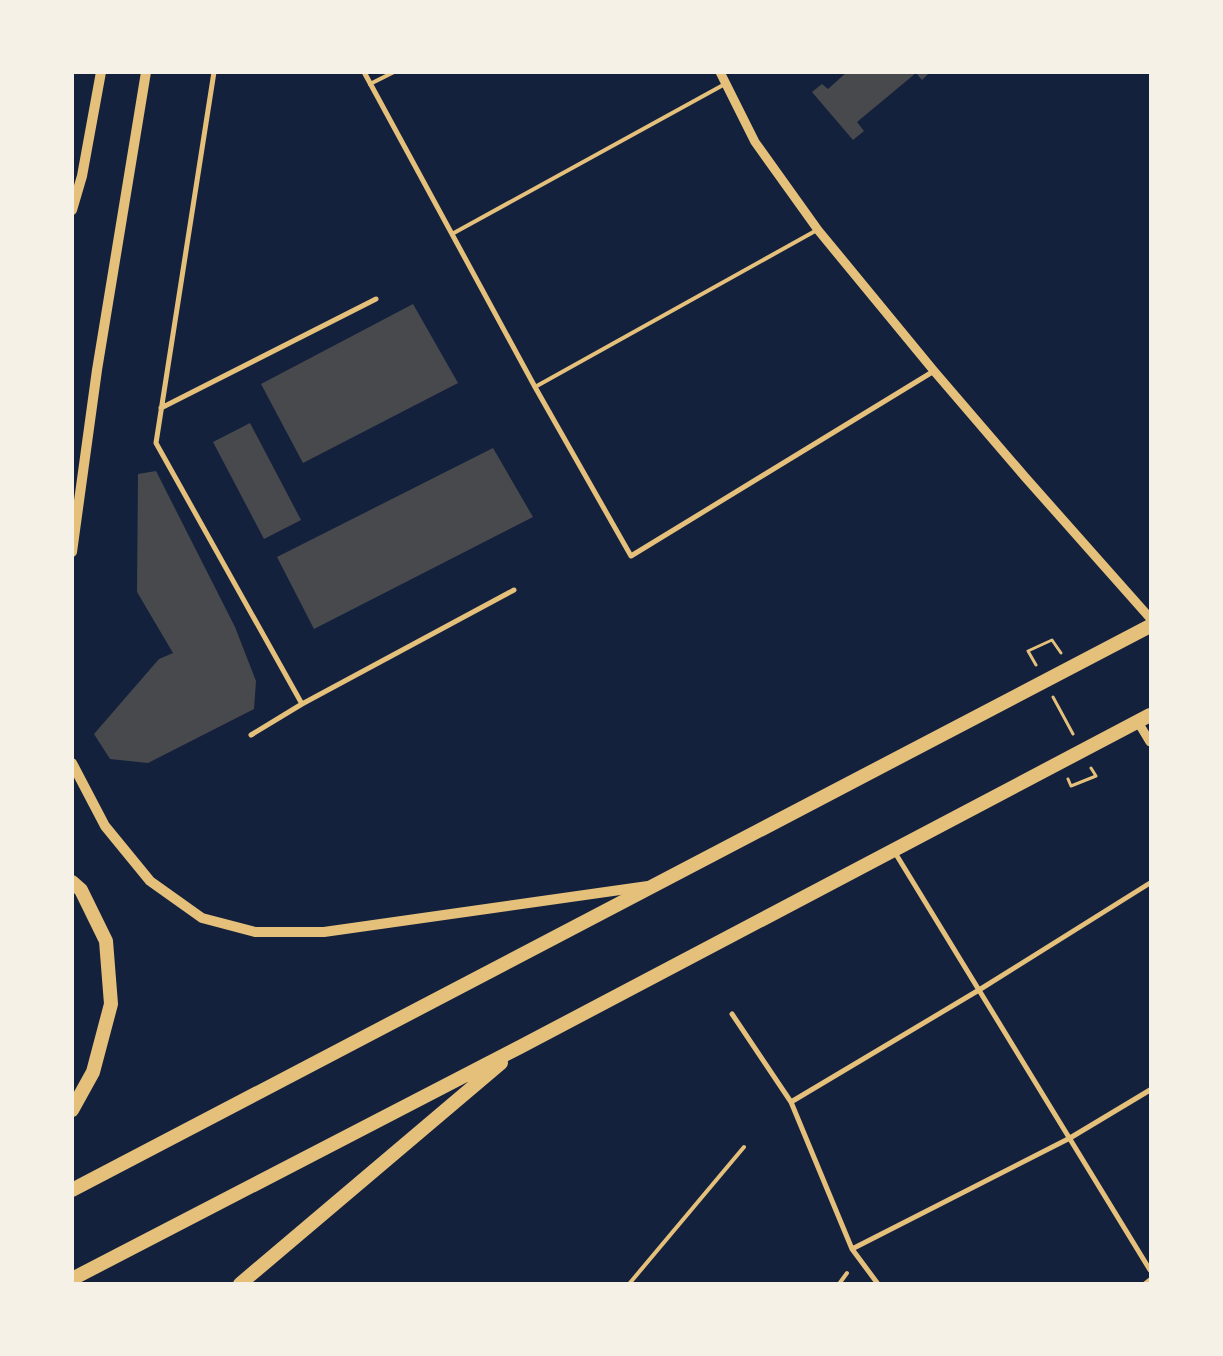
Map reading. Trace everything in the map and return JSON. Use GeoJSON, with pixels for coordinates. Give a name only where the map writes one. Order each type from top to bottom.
{"type":"FeatureCollection","features":[{"type":"Feature","properties":{"kind":"highway"},"geometry":{"type":"LineString","coordinates":[[72,1190],[1150,626]]}},
{"type":"Feature","properties":{"kind":"highway"},"geometry":{"type":"LineString","coordinates":[[72,1280],[520,1047],[1150,715]]}},
{"type":"Feature","properties":{"kind":"highway"},"geometry":{"type":"LineString","coordinates":[[72,882],[81,890],[106,941],[110,1004],[93,1072],[72,1110]]}},
{"type":"Feature","properties":{"kind":"highway"},"geometry":{"type":"LineString","coordinates":[[240,1284],[520,1047]]}},
{"type":"Feature","properties":{"kind":"main road"},"geometry":{"type":"LineString","coordinates":[[72,210],[82,176],[102,72]]}},
{"type":"Feature","properties":{"kind":"main road"},"geometry":{"type":"LineString","coordinates":[[72,552],[97,370],[146,72]]}},
{"type":"Feature","properties":{"kind":"main road"},"geometry":{"type":"LineString","coordinates":[[72,762],[105,826],[150,881],[202,918],[255,932],[324,932],[658,885]]}},
{"type":"Feature","properties":{"kind":"street"},"geometry":{"type":"LineString","coordinates":[[214,72],[156,443],[302,704]]}},
{"type":"Feature","properties":{"kind":"street"},"geometry":{"type":"LineString","coordinates":[[364,72],[535,387],[631,556],[934,371]]}},
{"type":"Feature","properties":{"kind":"street"},"geometry":{"type":"LineString","coordinates":[[720,72],[755,142],[818,230],[934,371],[1150,618]]}},
{"type":"Feature","properties":{"kind":"street"},"geometry":{"type":"LineString","coordinates":[[161,408],[376,299]]}},
{"type":"Feature","properties":{"kind":"street"},"geometry":{"type":"LineString","coordinates":[[251,735],[302,704],[514,590]]}},
{"type":"Feature","properties":{"kind":"street"},"geometry":{"type":"LineString","coordinates":[[1138,722],[1150,742]]}},
{"type":"Feature","properties":{"kind":"street"},"geometry":{"type":"LineString","coordinates":[[893,851],[1150,1270]]}},
{"type":"Feature","properties":{"kind":"street"},"geometry":{"type":"LineString","coordinates":[[791,1102],[979,990],[1150,883]]}},
{"type":"Feature","properties":{"kind":"street"},"geometry":{"type":"LineString","coordinates":[[732,1014],[791,1102],[852,1249],[878,1284]]}},
{"type":"Feature","properties":{"kind":"street"},"geometry":{"type":"LineString","coordinates":[[852,1249],[1070,1138],[1150,1090]]}},
{"type":"Feature","properties":{"kind":"street"},"geometry":{"type":"LineString","coordinates":[[1145,1284],[1150,1280]]}},
{"type":"Feature","properties":{"kind":"lane"},"geometry":{"type":"LineString","coordinates":[[370,84],[394,72]]}},
{"type":"Feature","properties":{"kind":"lane"},"geometry":{"type":"LineString","coordinates":[[452,234],[725,84]]}},
{"type":"Feature","properties":{"kind":"lane"},"geometry":{"type":"LineString","coordinates":[[72,184],[82,176]]}},
{"type":"Feature","properties":{"kind":"lane"},"geometry":{"type":"LineString","coordinates":[[535,387],[818,230]]}},
{"type":"Feature","properties":{"kind":"lane"},"geometry":{"type":"LineString","coordinates":[[629,1284],[744,1147]]}},
{"type":"Feature","properties":{"kind":"lane"},"geometry":{"type":"LineString","coordinates":[[839,1284],[847,1273]]}},
{"type":"Feature","properties":{"kind":"path"},"geometry":{"type":"LineString","coordinates":[[1037,668],[1028,651],[1052,640]]}},
{"type":"Feature","properties":{"kind":"path"},"geometry":{"type":"LineString","coordinates":[[1050,693],[1073,735]]}},
{"type":"Feature","properties":{"kind":"path"},"geometry":{"type":"LineString","coordinates":[[1071,786],[1096,776],[1087,760]]}},
{"type":"Feature","properties":{"kind":"building"},"geometry":{"type":"Polygon","coordinates":[[[847,72],[930,72],[922,80],[916,73],[857,122],[864,131],[853,140],[812,92],[822,84],[828,89],[847,72]]]}},
{"type":"Feature","properties":{"kind":"building"},"geometry":{"type":"Polygon","coordinates":[[[413,304],[458,383],[303,463],[261,384],[413,304]]]}},
{"type":"Feature","properties":{"kind":"building"},"geometry":{"type":"Polygon","coordinates":[[[250,423],[301,520],[264,539],[213,442],[250,423]]]}},
{"type":"Feature","properties":{"kind":"building"},"geometry":{"type":"Polygon","coordinates":[[[493,448],[533,517],[314,629],[277,557],[493,448]]]}},
{"type":"Feature","properties":{"kind":"building"},"geometry":{"type":"Polygon","coordinates":[[[156,471],[235,627],[256,681],[254,709],[148,763],[110,759],[94,734],[159,659],[173,653],[137,592],[138,474],[156,471]]]}}]}
